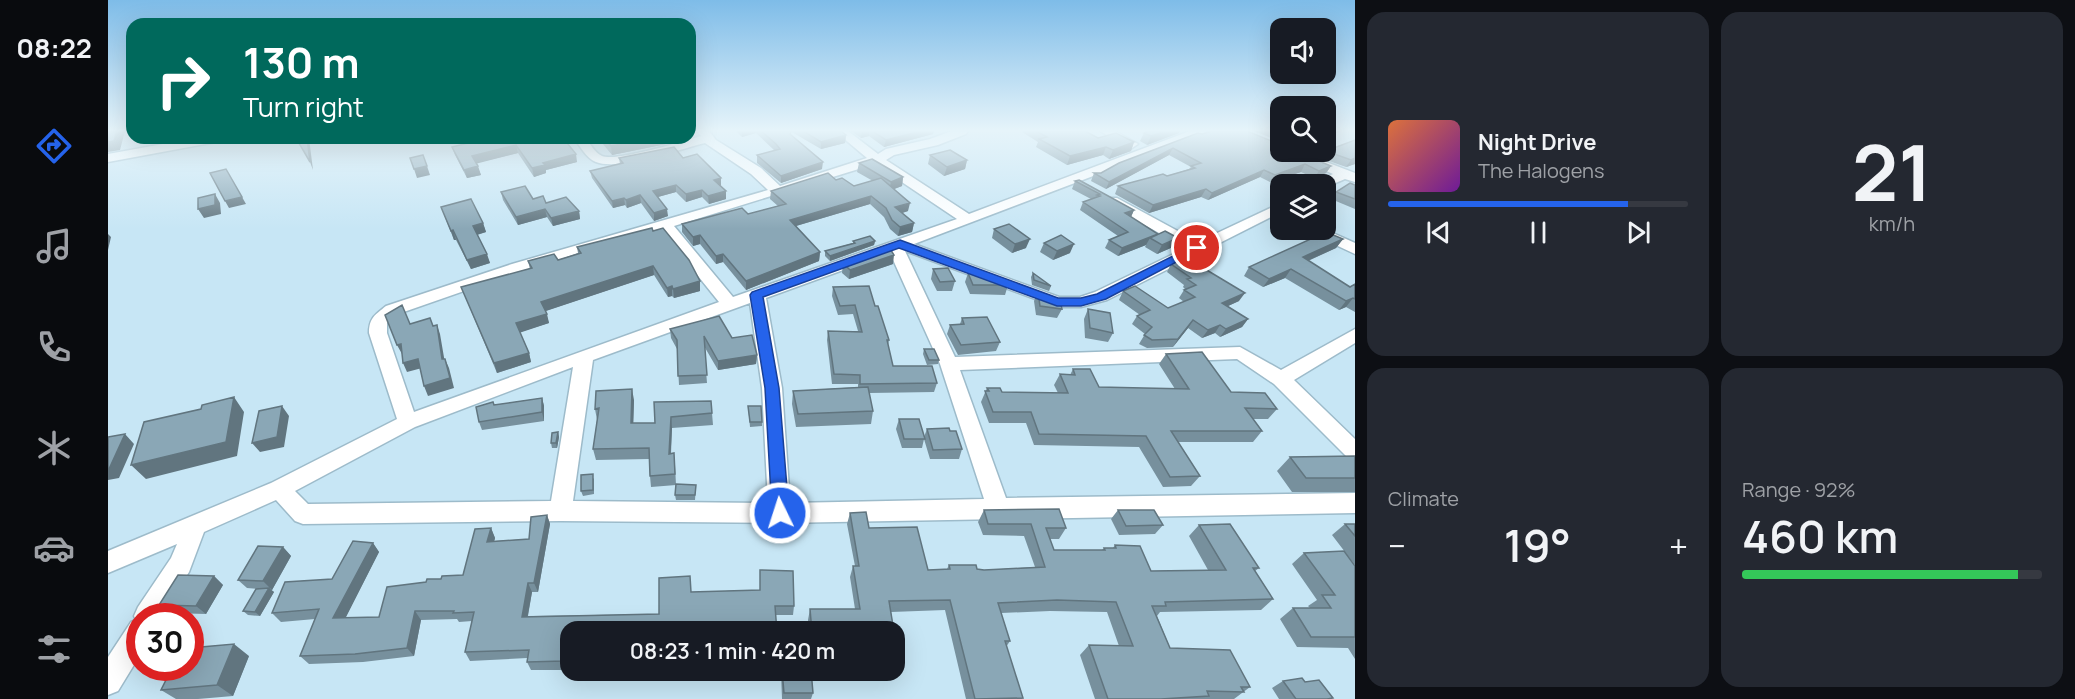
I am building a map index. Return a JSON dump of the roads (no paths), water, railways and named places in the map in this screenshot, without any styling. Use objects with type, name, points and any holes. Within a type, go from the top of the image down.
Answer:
[{"type":"street","points":[[744,164],[756,171],[777,191]]},
{"type":"street","points":[[408,422],[378,333],[378,321],[392,310],[518,267],[864,164]]},
{"type":"street","points":[[881,164],[968,220]]},
{"type":"street","points":[[108,562],[279,489],[408,422],[584,356],[968,220],[1086,186],[1126,164]]},
{"type":"street","points":[[1319,164],[1349,176]]},
{"type":"street","points":[[1086,186],[1197,248]]},
{"type":"street","points":[[897,245],[1057,302],[1081,302],[1101,297],[1270,214]]},
{"type":"street","points":[[664,224],[729,304]]},
{"type":"street","points":[[1336,240],[1355,249]]},
{"type":"street","points":[[897,245],[949,364],[998,508]]},
{"type":"street","points":[[757,295],[772,388],[780,513]]},
{"type":"street","points":[[1281,379],[1355,335]]},
{"type":"street","points":[[949,364],[1240,353],[1281,379],[1355,452]]},
{"type":"street","points":[[561,511],[584,356]]},
{"type":"street","points":[[279,489],[303,514],[561,511],[780,513],[1355,503]]},
{"type":"street","points":[[156,603],[181,564],[194,527]]},
{"type":"street","points":[[108,681],[126,653]]}]
